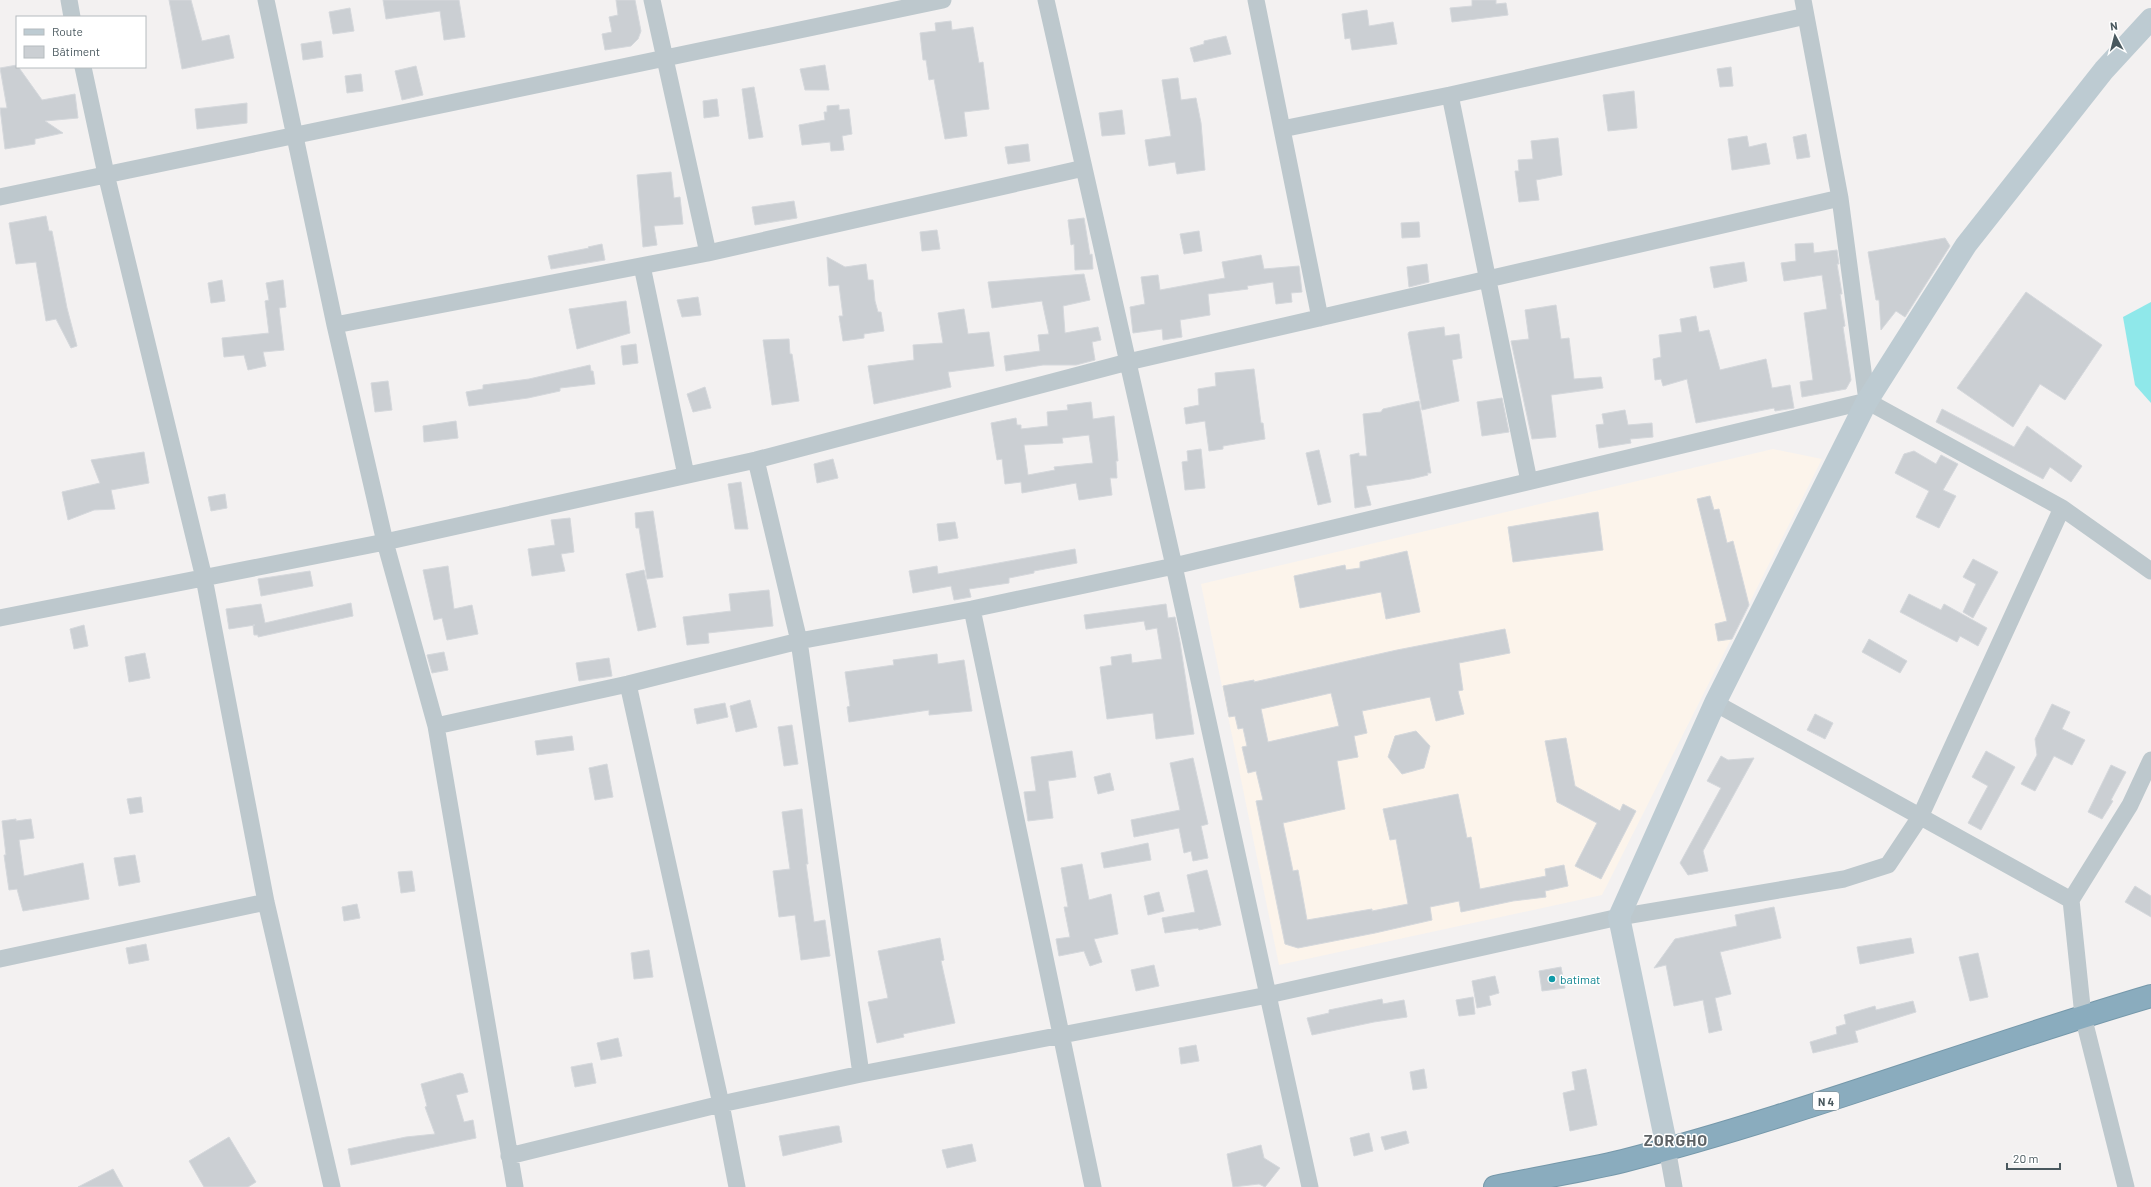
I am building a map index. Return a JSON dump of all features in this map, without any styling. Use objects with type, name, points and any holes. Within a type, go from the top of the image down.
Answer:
[{"type":"highway","name":"N 4","points":[[1495,1187],[1622,1161],[1773,1118],[2083,1016],[2151,996]]},
{"type":"main road","points":[[1667,1148],[1619,917],[1715,703],[1867,401],[1966,245],[2104,70],[2151,19]]},
{"type":"street","points":[[69,0],[72,16]]},
{"type":"street","points":[[266,0],[335,325],[385,542],[436,726],[508,1156],[515,1187]]},
{"type":"street","points":[[652,0],[708,253]]},
{"type":"street","points":[[0,197],[943,0]]},
{"type":"street","points":[[1046,0],[1174,566],[1310,1187]]},
{"type":"street","points":[[1256,0],[1320,318]]},
{"type":"street","points":[[1282,129],[1450,95],[1805,8],[1840,198],[1867,401]]},
{"type":"street","points":[[83,68],[106,174],[204,578],[266,902],[332,1187]]},
{"type":"street","points":[[1450,95],[1529,481]]},
{"type":"street","points":[[335,325],[708,253],[1084,168]]},
{"type":"street","points":[[0,618],[385,542],[756,460],[1128,362],[1840,198]]},
{"type":"street","points":[[642,266],[686,475]]},
{"type":"street","points":[[436,726],[628,684],[799,641],[972,608],[1174,566],[1867,401],[2062,508],[2151,571]]},
{"type":"street","points":[[756,460],[799,641],[861,1074]]},
{"type":"street","points":[[508,1156],[721,1104],[861,1074],[1060,1037],[1268,995],[1619,917],[1844,879],[1888,865],[1920,817],[2062,508]]},
{"type":"street","points":[[972,608],[1060,1037],[1093,1187]]},
{"type":"street","points":[[628,684],[721,1104],[737,1187]]},
{"type":"street","points":[[1715,703],[2071,900]]},
{"type":"street","points":[[2126,1187],[2083,1016],[2071,900],[2130,805],[2151,760]]},
{"type":"street","points":[[0,959],[266,902]]},
{"type":"street","points":[[1667,1148],[1674,1187]]},
{"type":"shaded area","points":[[1773,449],[1822,459],[1602,895],[1279,965],[1201,584]]},
{"type":"water","points":[[2151,302],[2151,403],[2135,385],[2123,317]]},
{"type":"building","points":[[169,0],[191,0],[202,41],[229,35],[234,58],[182,69]]},
{"type":"building","points":[[383,0],[459,0],[465,37],[444,40],[440,11],[386,19]]},
{"type":"building","points":[[616,0],[635,0],[641,31],[638,39],[631,46],[605,50],[602,34],[612,32],[609,17],[618,15]]},
{"type":"building","points":[[1472,0],[1496,0],[1496,4],[1506,3],[1508,15],[1452,22],[1450,8],[1472,6]]},
{"type":"building","points":[[350,8],[354,31],[333,34],[329,12]]},
{"type":"building","points":[[1367,10],[1369,26],[1393,22],[1397,44],[1352,50],[1350,38],[1345,39],[1342,14]]},
{"type":"building","points":[[951,21],[952,30],[973,27],[979,63],[983,62],[989,109],[964,112],[967,136],[945,139],[934,79],[929,80],[926,60],[923,60],[920,33],[936,31],[935,23]]},
{"type":"building","points":[[1226,36],[1231,54],[1194,62],[1190,48],[1204,44],[1204,41]]},
{"type":"building","points":[[321,41],[323,57],[303,60],[301,44]]},
{"type":"building","points":[[16,65],[16,68],[19,68],[42,100],[75,94],[78,118],[45,121],[63,133],[35,139],[35,144],[5,149],[0,108],[7,108],[0,68]]},
{"type":"building","points":[[825,65],[829,90],[805,90],[800,69]]},
{"type":"building","points":[[416,66],[423,95],[402,100],[395,71]]},
{"type":"building","points":[[1731,67],[1733,86],[1720,87],[1717,69]]},
{"type":"building","points":[[361,74],[363,91],[347,93],[345,76]]},
{"type":"building","points":[[1178,78],[1181,100],[1196,98],[1201,123],[1205,170],[1177,174],[1175,162],[1149,166],[1145,140],[1171,136],[1162,80]]},
{"type":"building","points":[[754,87],[763,137],[749,139],[742,89]]},
{"type":"building","points":[[1634,91],[1637,128],[1608,131],[1603,95]]},
{"type":"building","points":[[717,99],[719,116],[704,118],[703,101]]},
{"type":"building","points":[[247,103],[247,123],[197,129],[195,109]]},
{"type":"building","points":[[839,105],[839,110],[849,109],[852,134],[842,136],[844,150],[831,151],[830,142],[802,145],[799,125],[825,120],[824,112],[827,112],[827,106]]},
{"type":"building","points":[[1122,110],[1125,134],[1102,136],[1099,113]]},
{"type":"building","points":[[1806,134],[1810,157],[1797,159],[1793,137]]},
{"type":"building","points":[[1747,136],[1749,147],[1766,143],[1770,164],[1732,170],[1728,139]]},
{"type":"building","points":[[1558,138],[1562,175],[1536,180],[1539,200],[1519,202],[1515,171],[1519,171],[1518,160],[1533,159],[1531,141]]},
{"type":"building","points":[[1028,144],[1030,161],[1008,164],[1005,147]]},
{"type":"building","points":[[671,172],[674,198],[680,197],[683,224],[654,226],[657,245],[643,247],[637,175]]},
{"type":"building","points":[[794,201],[797,218],[755,225],[752,207]]},
{"type":"building","points":[[46,216],[49,231],[52,231],[67,308],[77,346],[71,348],[56,319],[46,321],[36,262],[16,264],[9,223]]},
{"type":"building","points":[[1084,218],[1090,255],[1092,254],[1093,269],[1075,270],[1074,244],[1071,245],[1068,220]]},
{"type":"building","points":[[1419,222],[1420,237],[1402,238],[1401,223]]},
{"type":"building","points":[[937,230],[940,249],[922,251],[920,232]]},
{"type":"building","points":[[1199,231],[1202,251],[1184,254],[1180,234]]},
{"type":"building","points":[[1945,238],[1950,246],[1905,317],[1896,311],[1881,330],[1879,300],[1876,300],[1868,252]]},
{"type":"building","points":[[1813,243],[1814,253],[1837,250],[1839,264],[1837,264],[1842,294],[1840,294],[1845,326],[1843,327],[1851,380],[1846,389],[1802,397],[1800,382],[1813,380],[1804,313],[1827,309],[1822,275],[1784,281],[1781,263],[1796,261],[1795,244]]},
{"type":"building","points":[[602,244],[605,260],[551,269],[548,256]]},
{"type":"building","points":[[1261,255],[1264,269],[1299,266],[1302,292],[1291,293],[1292,302],[1276,304],[1273,282],[1247,286],[1248,289],[1208,294],[1210,315],[1180,320],[1182,337],[1163,340],[1162,329],[1133,333],[1130,307],[1145,304],[1141,277],[1158,275],[1160,290],[1225,278],[1222,262]]},
{"type":"building","points":[[827,257],[845,267],[866,264],[868,280],[873,280],[875,301],[878,312],[881,312],[884,331],[864,334],[864,338],[843,341],[839,316],[843,316],[839,285],[829,286]]},
{"type":"building","points":[[1744,262],[1747,281],[1714,288],[1710,267]]},
{"type":"building","points":[[1427,264],[1429,282],[1409,287],[1407,267]]},
{"type":"building","points":[[1084,274],[1090,300],[1063,306],[1065,333],[1098,327],[1101,340],[1092,342],[1095,360],[1076,365],[1043,365],[1006,371],[1004,356],[1040,351],[1038,335],[1049,334],[1042,301],[992,308],[988,282]]},
{"type":"building","points":[[222,280],[225,301],[211,303],[208,283]]},
{"type":"building","points":[[283,280],[286,307],[279,308],[284,350],[263,352],[266,366],[248,370],[244,355],[224,357],[222,338],[269,333],[265,301],[269,300],[266,283]]},
{"type":"building","points":[[2026,292],[2102,345],[2065,400],[2040,384],[2013,427],[1957,388]]},
{"type":"building","points":[[698,297],[701,315],[682,317],[677,300]]},
{"type":"building","points":[[626,301],[630,333],[577,349],[569,309]]},
{"type":"building","points":[[1556,305],[1561,339],[1569,338],[1574,379],[1601,377],[1603,388],[1551,395],[1556,437],[1532,439],[1511,341],[1529,339],[1525,310]]},
{"type":"building","points":[[964,309],[968,334],[989,332],[994,366],[948,372],[951,387],[874,404],[868,366],[914,360],[913,345],[943,343],[938,313]]},
{"type":"building","points":[[1696,316],[1699,332],[1709,330],[1720,370],[1766,359],[1772,388],[1790,385],[1794,408],[1775,411],[1774,408],[1696,423],[1687,379],[1663,386],[1661,379],[1655,380],[1653,359],[1661,357],[1659,335],[1682,332],[1680,319]]},
{"type":"building","points":[[1444,327],[1445,336],[1459,334],[1462,358],[1452,360],[1459,401],[1422,410],[1408,334],[1409,332]]},
{"type":"building","points":[[789,339],[790,354],[792,354],[799,401],[772,405],[763,340]]},
{"type":"building","points":[[636,344],[638,363],[623,365],[621,346]]},
{"type":"building","points":[[590,365],[591,371],[593,371],[595,384],[560,388],[560,391],[528,398],[469,406],[466,392],[483,389],[483,385],[529,379]]},
{"type":"building","points":[[1254,369],[1261,423],[1263,423],[1265,439],[1223,446],[1223,449],[1209,451],[1205,421],[1186,424],[1184,408],[1199,405],[1198,389],[1216,386],[1215,373]]},
{"type":"building","points":[[388,381],[392,410],[375,412],[371,383]]},
{"type":"building","points":[[705,387],[711,408],[693,412],[687,394]]},
{"type":"building","points":[[1502,398],[1509,432],[1482,436],[1477,402]]},
{"type":"building","points":[[1419,401],[1431,473],[1411,479],[1366,486],[1371,505],[1355,508],[1350,455],[1359,453],[1359,456],[1367,456],[1363,414],[1381,412],[1383,409]]},
{"type":"building","points":[[1091,402],[1093,419],[1114,416],[1118,461],[1116,461],[1117,478],[1110,478],[1112,495],[1079,500],[1076,483],[1022,493],[1021,482],[1005,484],[1002,459],[997,460],[991,423],[1016,418],[1017,425],[1021,425],[1021,429],[1048,426],[1047,412],[1068,410],[1067,405]],"holes":[[[1089,435],[1093,463],[1054,467],[1055,470],[1028,475],[1024,445],[1063,443],[1062,438]]]},
{"type":"building","points":[[1942,409],[2014,447],[2027,426],[2082,466],[2071,482],[2050,467],[2043,479],[1936,422]]},
{"type":"building","points":[[1625,410],[1628,425],[1652,423],[1653,437],[1630,439],[1631,443],[1599,448],[1596,425],[1604,424],[1602,414]]},
{"type":"building","points":[[456,421],[458,438],[424,442],[423,426]]},
{"type":"building","points":[[1201,449],[1205,488],[1185,490],[1182,462],[1188,461],[1187,451]]},
{"type":"building","points":[[1319,450],[1331,502],[1318,505],[1306,453]]},
{"type":"building","points":[[1914,451],[1936,464],[1941,455],[1958,464],[1943,490],[1956,496],[1939,528],[1916,517],[1929,491],[1895,473],[1904,454]]},
{"type":"building","points":[[144,452],[149,483],[111,490],[115,509],[94,510],[68,520],[62,492],[100,483],[91,460]]},
{"type":"building","points":[[833,459],[838,478],[817,483],[814,464]]},
{"type":"building","points":[[741,482],[748,529],[735,529],[728,484]]},
{"type":"building","points":[[225,494],[227,508],[211,511],[208,497]]},
{"type":"building","points":[[1710,496],[1714,510],[1719,509],[1727,543],[1733,541],[1749,605],[1732,639],[1718,641],[1715,624],[1727,621],[1697,499]]},
{"type":"building","points":[[653,511],[663,577],[647,579],[639,528],[636,528],[635,513]]},
{"type":"building","points":[[1598,512],[1603,550],[1513,562],[1508,527]]},
{"type":"building","points":[[570,518],[574,552],[561,554],[565,571],[532,576],[528,549],[555,545],[551,520]]},
{"type":"building","points":[[955,522],[958,538],[939,541],[937,524]]},
{"type":"building","points":[[1075,549],[1077,563],[1034,571],[1034,573],[1009,578],[1009,583],[969,589],[971,597],[954,600],[951,586],[913,593],[909,571],[937,566],[938,574]]},
{"type":"building","points":[[1407,551],[1420,612],[1386,619],[1381,592],[1300,608],[1294,576],[1345,565],[1346,570],[1360,568],[1360,562]]},
{"type":"building","points":[[1973,559],[1998,572],[1973,618],[1963,612],[1976,584],[1963,577]]},
{"type":"building","points":[[448,566],[454,609],[472,605],[478,634],[447,640],[442,618],[434,620],[423,570]]},
{"type":"building","points":[[644,570],[656,627],[638,631],[626,574]]},
{"type":"building","points":[[310,571],[313,586],[261,596],[258,579]]},
{"type":"building","points":[[769,590],[773,626],[708,633],[709,643],[687,645],[683,617],[731,611],[729,594]]},
{"type":"building","points":[[1909,594],[1941,610],[1944,604],[1987,628],[1978,646],[1960,636],[1957,642],[1900,612]]},
{"type":"building","points":[[351,603],[353,616],[258,637],[258,635],[254,635],[253,625],[229,629],[226,609],[261,604],[265,623]]},
{"type":"building","points":[[1166,604],[1168,618],[1175,617],[1194,734],[1156,739],[1153,713],[1107,719],[1100,667],[1112,665],[1111,657],[1131,654],[1132,663],[1162,659],[1157,628],[1146,630],[1144,621],[1086,629],[1084,615]]},
{"type":"building","points":[[84,625],[88,646],[74,649],[70,629]]},
{"type":"building","points":[[1505,629],[1510,653],[1459,663],[1463,690],[1458,691],[1464,714],[1436,721],[1430,697],[1362,711],[1367,733],[1354,736],[1358,757],[1337,761],[1345,809],[1283,823],[1293,871],[1298,870],[1307,920],[1372,909],[1372,911],[1408,904],[1396,839],[1390,840],[1383,809],[1458,794],[1467,838],[1471,837],[1480,889],[1546,876],[1545,869],[1564,865],[1568,886],[1545,891],[1546,897],[1513,901],[1461,912],[1459,901],[1430,907],[1432,920],[1375,933],[1298,948],[1285,944],[1256,801],[1263,800],[1256,771],[1248,773],[1242,747],[1247,746],[1243,728],[1238,729],[1235,716],[1229,717],[1223,686],[1254,680],[1254,682],[1397,650]],"holes":[[[1331,693],[1339,726],[1268,742],[1261,709]]]},
{"type":"building","points":[[1869,639],[1907,661],[1900,673],[1862,652]]},
{"type":"building","points":[[444,652],[448,670],[432,673],[427,655]]},
{"type":"building","points":[[145,653],[150,678],[129,682],[125,657]]},
{"type":"building","points":[[937,654],[938,664],[964,660],[972,711],[929,715],[929,710],[849,722],[847,707],[850,706],[845,672],[894,665],[893,660]]},
{"type":"building","points":[[609,658],[612,676],[579,681],[576,663]]},
{"type":"building","points":[[750,700],[757,727],[736,732],[730,706]]},
{"type":"building","points":[[725,703],[728,717],[697,724],[694,709]]},
{"type":"building","points":[[2052,704],[2070,712],[2062,729],[2085,740],[2072,765],[2054,756],[2035,791],[2021,784],[2037,755],[2035,739]]},
{"type":"building","points":[[1815,714],[1833,723],[1825,739],[1807,730]]},
{"type":"building","points":[[792,725],[798,764],[784,766],[778,727]]},
{"type":"building","points":[[1416,731],[1430,746],[1424,768],[1402,774],[1388,757],[1395,736]]},
{"type":"building","points":[[572,736],[574,750],[537,755],[535,741]]},
{"type":"building","points":[[1566,738],[1575,786],[1620,811],[1623,804],[1636,811],[1601,879],[1575,866],[1597,823],[1557,802],[1545,741]]},
{"type":"building","points":[[1072,751],[1076,777],[1048,781],[1053,818],[1028,821],[1024,792],[1036,791],[1031,757]]},
{"type":"building","points":[[1986,751],[2015,767],[1981,830],[1968,823],[1988,786],[1972,777]]},
{"type":"building","points":[[1721,756],[1728,760],[1754,758],[1703,851],[1708,871],[1688,875],[1680,863],[1721,788],[1707,781]]},
{"type":"building","points":[[1193,758],[1208,824],[1201,826],[1208,858],[1193,861],[1191,851],[1184,853],[1179,828],[1134,837],[1131,820],[1180,810],[1170,763]]},
{"type":"building","points":[[607,764],[613,797],[595,800],[589,768]]},
{"type":"building","points":[[2111,765],[2126,772],[2111,800],[2113,801],[2102,819],[2088,812]]},
{"type":"building","points":[[1110,773],[1114,790],[1098,794],[1094,777]]},
{"type":"building","points":[[141,797],[143,812],[130,814],[127,799]]},
{"type":"building","points":[[802,809],[808,864],[806,864],[814,922],[825,920],[830,956],[801,960],[795,915],[779,917],[773,871],[790,869],[782,812]]},
{"type":"building","points":[[16,819],[16,821],[31,819],[34,838],[19,840],[24,876],[83,863],[89,899],[23,911],[17,889],[9,890],[4,855],[6,855],[2,821]]},
{"type":"building","points":[[1148,843],[1151,860],[1104,868],[1101,853]]},
{"type":"building","points":[[135,855],[140,882],[119,886],[114,858]]},
{"type":"building","points":[[1082,864],[1089,900],[1111,894],[1118,934],[1094,939],[1102,962],[1090,966],[1084,951],[1059,956],[1056,939],[1070,937],[1064,907],[1068,907],[1061,868]]},
{"type":"building","points":[[1207,870],[1221,925],[1199,930],[1198,928],[1165,933],[1162,918],[1195,912],[1187,875]]},
{"type":"building","points":[[412,871],[415,891],[401,893],[398,872]]},
{"type":"building","points":[[2135,886],[2151,896],[2151,917],[2125,902]]},
{"type":"building","points":[[1159,892],[1164,911],[1148,915],[1144,896]]},
{"type":"building","points":[[357,904],[360,918],[344,921],[342,907]]},
{"type":"building","points":[[1774,907],[1781,938],[1720,952],[1731,994],[1715,998],[1722,1030],[1709,1033],[1703,1000],[1674,1006],[1666,965],[1654,968],[1675,939],[1737,926],[1735,915]]},
{"type":"building","points":[[940,938],[944,960],[941,961],[955,1023],[903,1034],[904,1037],[877,1043],[868,1002],[888,998],[878,951]]},
{"type":"building","points":[[1911,938],[1914,953],[1860,964],[1857,947]]},
{"type":"building","points":[[146,944],[149,960],[129,964],[126,948]]},
{"type":"building","points":[[649,950],[653,977],[634,979],[631,953]]},
{"type":"building","points":[[1978,953],[1988,997],[1970,1001],[1959,957]]},
{"type":"building","points":[[1154,965],[1159,986],[1136,991],[1131,970]]},
{"type":"building","name":"batimat","points":[[1561,967],[1565,988],[1542,991],[1539,971]]},
{"type":"building","points":[[1495,976],[1499,993],[1489,996],[1491,1005],[1477,1008],[1472,981]]},
{"type":"building","points":[[1473,997],[1475,1014],[1459,1016],[1456,1000]]},
{"type":"building","points":[[1382,999],[1383,1004],[1404,1000],[1407,1017],[1374,1022],[1312,1035],[1307,1018],[1329,1013],[1329,1010]]},
{"type":"building","points":[[1913,1001],[1916,1012],[1855,1031],[1858,1042],[1813,1053],[1810,1042],[1837,1034],[1836,1027],[1846,1024],[1844,1015],[1875,1006],[1876,1010]]},
{"type":"building","points":[[618,1038],[622,1056],[601,1060],[597,1043]]},
{"type":"building","points":[[1196,1045],[1199,1061],[1181,1064],[1179,1048]]},
{"type":"building","points":[[592,1063],[596,1083],[575,1087],[571,1067]]},
{"type":"building","points":[[1424,1069],[1427,1088],[1413,1090],[1410,1072]]},
{"type":"building","points":[[1586,1069],[1597,1125],[1570,1131],[1563,1093],[1575,1090],[1572,1072]]},
{"type":"building","points":[[460,1073],[463,1074],[468,1092],[456,1095],[464,1122],[473,1120],[476,1138],[351,1165],[348,1149],[406,1137],[435,1134],[425,1107],[427,1106],[421,1084]]},
{"type":"building","points":[[839,1126],[842,1142],[783,1156],[779,1136]]},
{"type":"building","points":[[1406,1131],[1409,1143],[1385,1150],[1381,1137]]},
{"type":"building","points":[[1369,1133],[1373,1151],[1354,1156],[1350,1138]]},
{"type":"building","points":[[229,1137],[256,1182],[248,1187],[204,1187],[189,1161]]},
{"type":"building","points":[[972,1144],[976,1161],[947,1168],[942,1150]]},
{"type":"building","points":[[1261,1145],[1264,1158],[1280,1168],[1265,1187],[1259,1184],[1233,1187],[1227,1154]]},
{"type":"building","points":[[113,1169],[123,1187],[78,1187]]},
{"type":"place","name":"batimat","points":[[1552,979]]},
{"type":"district","name":"ZORGHO","points":[[1676,1139]]}]
